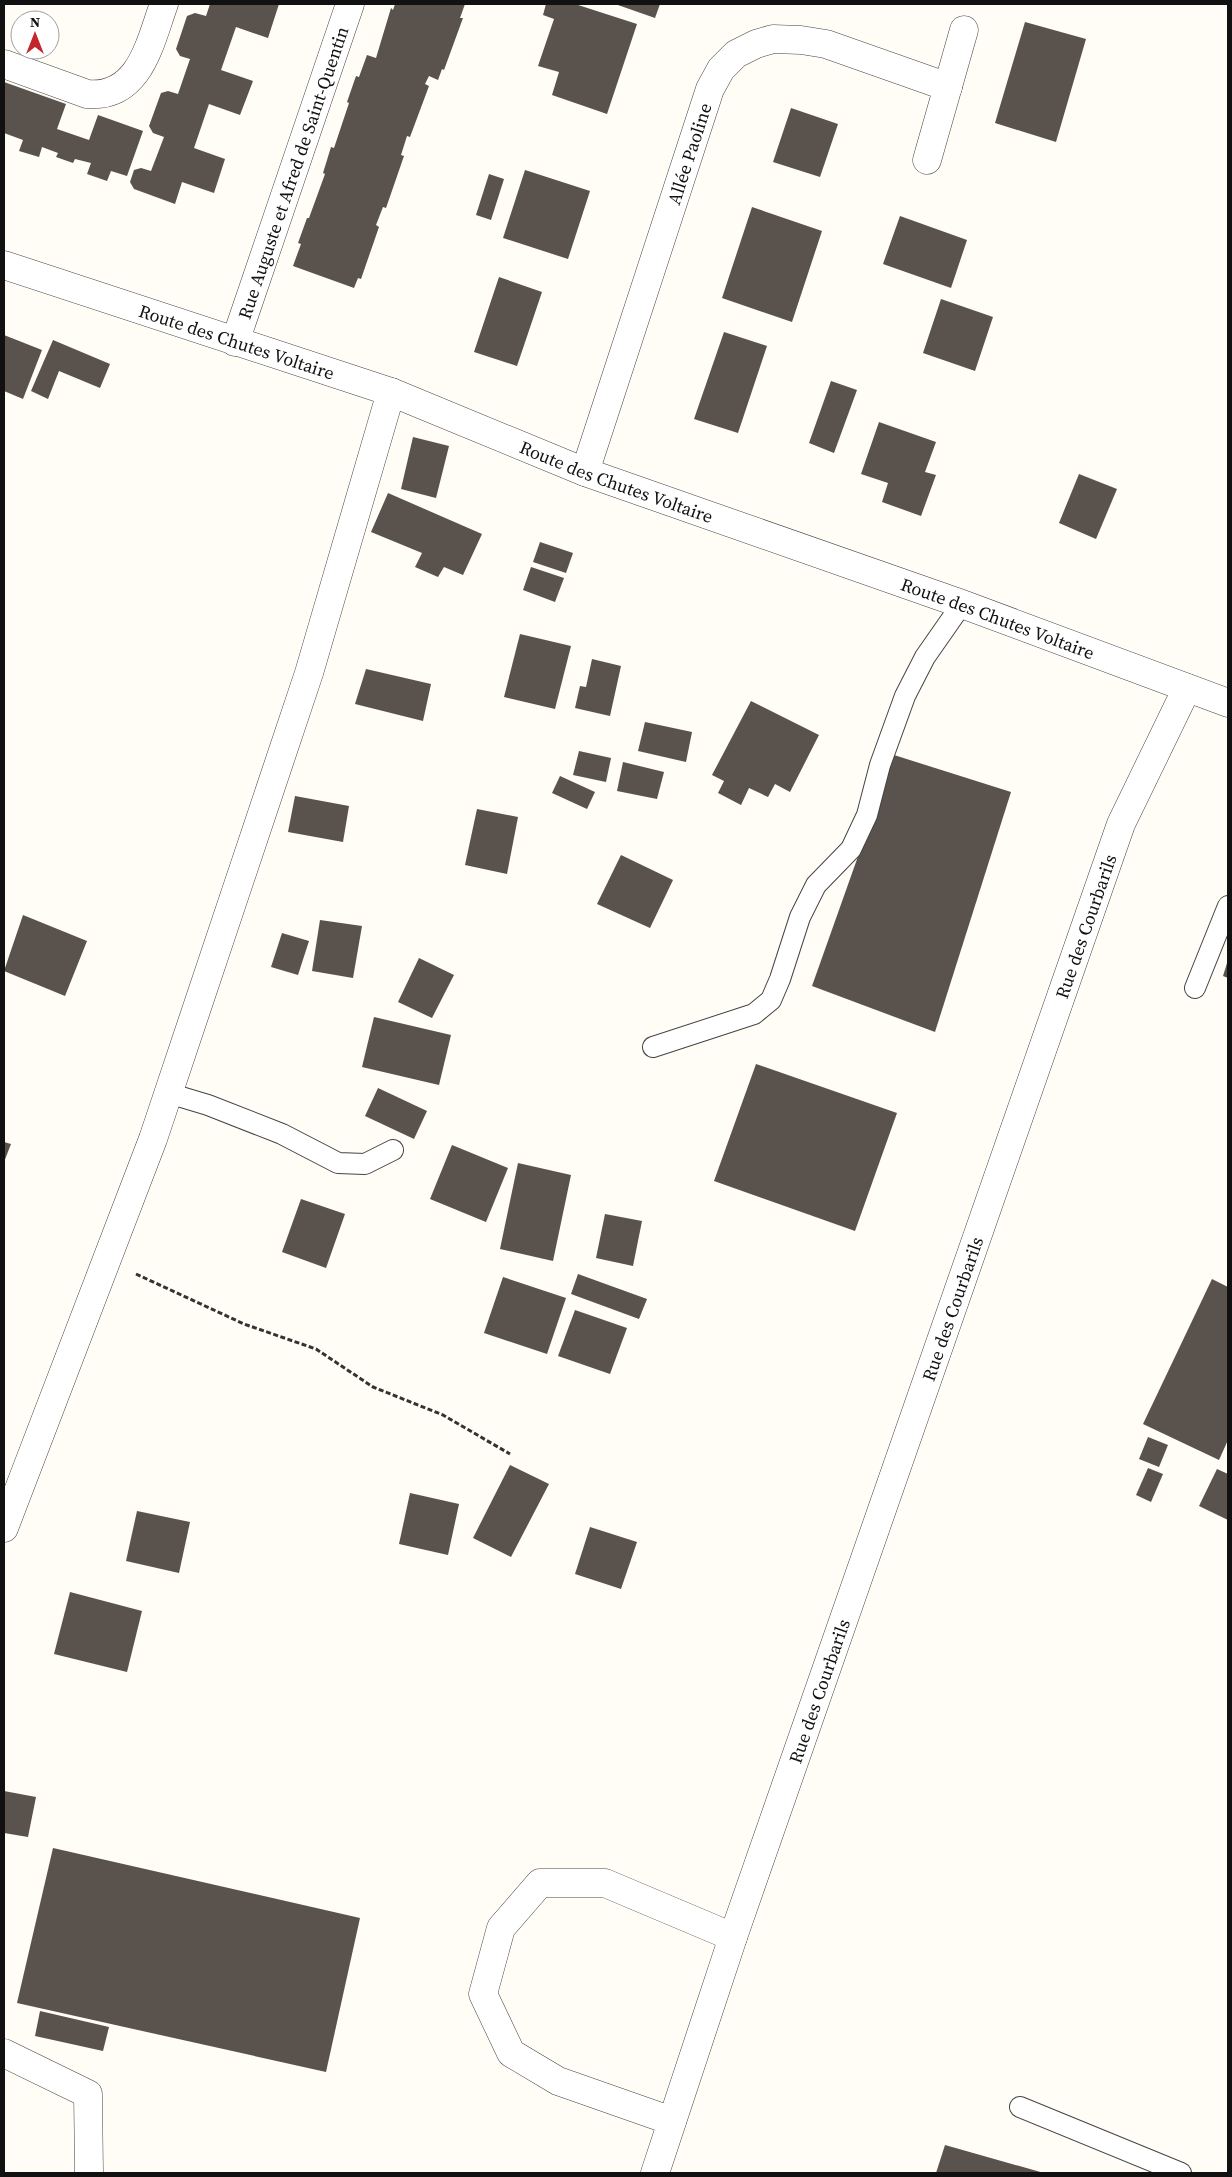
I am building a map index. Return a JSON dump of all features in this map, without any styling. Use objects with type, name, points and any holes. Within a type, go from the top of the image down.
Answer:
[{"type":"street","points":[[4,64],[87,94],[100,95],[110,93],[130,79],[144,61],[164,4]]},
{"type":"street","name":"Rue Auguste et Afred de Saint-Quentin","points":[[235,342],[350,4]]},
{"type":"street","points":[[927,160],[964,30]]},
{"type":"street","name":"Allée Paoline","points":[[585,472],[710,89],[721,69],[736,54],[756,44],[773,39],[801,40],[826,44],[948,87]]},
{"type":"street","name":"Route des Chutes Voltaire","points":[[4,265],[391,392],[585,472],[962,604],[1228,703]]},
{"type":"street","points":[[4,1528],[107,1260],[168,1093],[309,673],[391,392]]},
{"type":"street","name":"Rue des Courbarils","points":[[655,2173],[733,1937],[1121,824],[1187,688]]},
{"type":"street","points":[[672,2121],[558,2081],[512,2053],[484,1994],[500,1928],[540,1883],[605,1883],[733,1937]]},
{"type":"street","points":[[4,2053],[88,2094],[89,2173]]},
{"type":"lane","points":[[653,1047],[754,1014],[771,1000],[780,980],[800,918],[816,885],[851,849],[867,815],[880,766],[905,696],[925,657],[962,604]]},
{"type":"lane","points":[[1195,988],[1228,906]]},
{"type":"lane","points":[[168,1093],[208,1105],[282,1134],[338,1163],[365,1164],[393,1150]]},
{"type":"lane","points":[[1020,2107],[1181,2173]]},
{"type":"path","points":[[107,1260],[167,1290],[244,1324],[316,1348],[373,1388],[443,1415],[510,1454]]},
{"type":"building","points":[[210,4],[279,4],[268,38],[236,27],[221,70],[253,81],[240,115],[209,104],[194,148],[225,159],[214,193],[182,182],[175,204],[134,189],[130,182],[134,170],[141,168],[151,171],[164,137],[153,133],[149,126],[161,93],[168,91],[178,94],[190,59],[180,56],[176,49],[187,16],[195,13],[206,16]]},
{"type":"building","points":[[395,4],[465,4],[460,18],[463,18],[444,70],[442,69],[438,80],[429,76],[425,84],[429,86],[410,137],[407,136],[401,155],[404,156],[386,208],[383,207],[376,225],[379,227],[361,279],[358,278],[354,288],[293,266],[301,244],[298,243],[325,174],[323,173],[331,147],[334,148],[356,76],[359,77],[367,55],[376,58],[391,8],[393,10]]},
{"type":"building","points":[[546,4],[575,4],[637,24],[607,114],[552,95],[559,72],[538,66],[554,19],[543,15]]},
{"type":"building","points":[[615,4],[660,4],[655,18]]},
{"type":"building","points":[[1025,22],[1086,39],[1056,142],[995,123]]},
{"type":"building","points":[[4,82],[66,104],[57,129],[89,140],[98,115],[143,131],[127,176],[111,171],[107,181],[87,174],[91,163],[75,159],[73,163],[56,157],[58,153],[42,147],[39,157],[19,151],[23,140],[4,133]]},
{"type":"building","points":[[791,108],[838,124],[820,177],[773,162]]},
{"type":"building","points":[[525,170],[590,191],[568,259],[503,238]]},
{"type":"building","points":[[489,174],[504,179],[491,220],[476,215]]},
{"type":"building","points":[[752,207],[822,231],[792,322],[722,298]]},
{"type":"building","points":[[900,216],[967,240],[951,288],[883,264]]},
{"type":"building","points":[[499,277],[542,292],[517,366],[474,352]]},
{"type":"building","points":[[941,299],[993,317],[975,371],[923,353]]},
{"type":"building","points":[[724,332],[767,346],[738,433],[694,419]]},
{"type":"building","points":[[4,335],[42,350],[23,399],[4,391]]},
{"type":"building","points":[[53,340],[110,364],[100,388],[59,371],[48,399],[31,391]]},
{"type":"building","points":[[831,381],[857,390],[834,453],[809,443]]},
{"type":"building","points":[[879,422],[936,442],[925,472],[936,475],[921,516],[882,502],[888,483],[861,474]]},
{"type":"building","points":[[413,437],[449,446],[436,498],[401,489]]},
{"type":"building","points":[[1079,474],[1117,489],[1096,539],[1059,523]]},
{"type":"building","points":[[388,493],[482,534],[463,575],[444,567],[438,577],[415,567],[422,553],[371,532]]},
{"type":"building","points":[[540,542],[573,553],[566,573],[533,562]]},
{"type":"building","points":[[531,567],[564,578],[555,602],[523,590]]},
{"type":"building","points":[[520,634],[571,646],[555,709],[504,697]]},
{"type":"building","points":[[592,659],[621,666],[610,716],[575,708],[580,686],[586,687]]},
{"type":"building","points":[[366,669],[431,684],[423,721],[355,704]]},
{"type":"building","points":[[751,701],[819,735],[790,792],[775,784],[768,797],[749,788],[741,805],[718,793],[724,781],[712,775]]},
{"type":"building","points":[[645,722],[692,732],[686,762],[638,751]]},
{"type":"building","points":[[579,751],[611,758],[606,782],[573,775]]},
{"type":"building","points":[[894,755],[1011,792],[935,1032],[812,986]]},
{"type":"building","points":[[623,762],[664,772],[657,799],[617,791]]},
{"type":"building","points":[[560,776],[595,792],[587,809],[552,793]]},
{"type":"building","points":[[295,796],[349,806],[343,842],[288,832]]},
{"type":"building","points":[[477,809],[518,817],[507,874],[465,865]]},
{"type":"building","points":[[621,855],[673,880],[650,928],[597,904]]},
{"type":"building","points":[[23,915],[87,941],[65,996],[4,971]]},
{"type":"building","points":[[320,920],[362,926],[353,978],[312,971]]},
{"type":"building","points":[[282,933],[309,941],[298,975],[271,967]]},
{"type":"building","points":[[419,958],[454,975],[432,1018],[398,1002]]},
{"type":"building","points":[[1228,960],[1228,978],[1223,976]]},
{"type":"building","points":[[374,1017],[451,1035],[439,1085],[362,1067]]},
{"type":"building","points":[[756,1064],[897,1113],[855,1231],[714,1181]]},
{"type":"building","points":[[378,1088],[427,1111],[414,1139],[365,1116]]},
{"type":"building","points":[[4,1142],[11,1144],[4,1162]]},
{"type":"building","points":[[452,1145],[508,1168],[486,1222],[430,1199]]},
{"type":"building","points":[[518,1163],[571,1175],[553,1261],[500,1249]]},
{"type":"building","points":[[301,1199],[345,1214],[326,1268],[282,1252]]},
{"type":"building","points":[[605,1214],[642,1221],[633,1266],[596,1258]]},
{"type":"building","points":[[578,1274],[647,1299],[639,1319],[571,1294]]},
{"type":"building","points":[[503,1277],[566,1298],[547,1354],[484,1333]]},
{"type":"building","points":[[1212,1279],[1228,1287],[1228,1440],[1219,1460],[1143,1424]]},
{"type":"building","points":[[575,1310],[627,1328],[610,1374],[558,1356]]},
{"type":"building","points":[[1148,1437],[1168,1445],[1159,1467],[1139,1459]]},
{"type":"building","points":[[510,1465],[549,1484],[511,1557],[473,1538]]},
{"type":"building","points":[[1148,1468],[1163,1474],[1151,1502],[1136,1495]]},
{"type":"building","points":[[1217,1469],[1228,1474],[1228,1520],[1199,1506]]},
{"type":"building","points":[[410,1493],[459,1504],[448,1555],[399,1544]]},
{"type":"building","points":[[137,1511],[190,1522],[179,1573],[126,1561]]},
{"type":"building","points":[[590,1527],[637,1542],[621,1589],[575,1574]]},
{"type":"building","points":[[70,1592],[142,1611],[127,1672],[54,1654]]},
{"type":"building","points":[[4,1791],[36,1797],[28,1837],[4,1833]]},
{"type":"building","points":[[53,1848],[360,1918],[326,2072],[17,2003]]},
{"type":"building","points":[[40,2011],[109,2027],[103,2051],[35,2036]]},
{"type":"building","points":[[945,2145],[1044,2173],[936,2173]]}]
